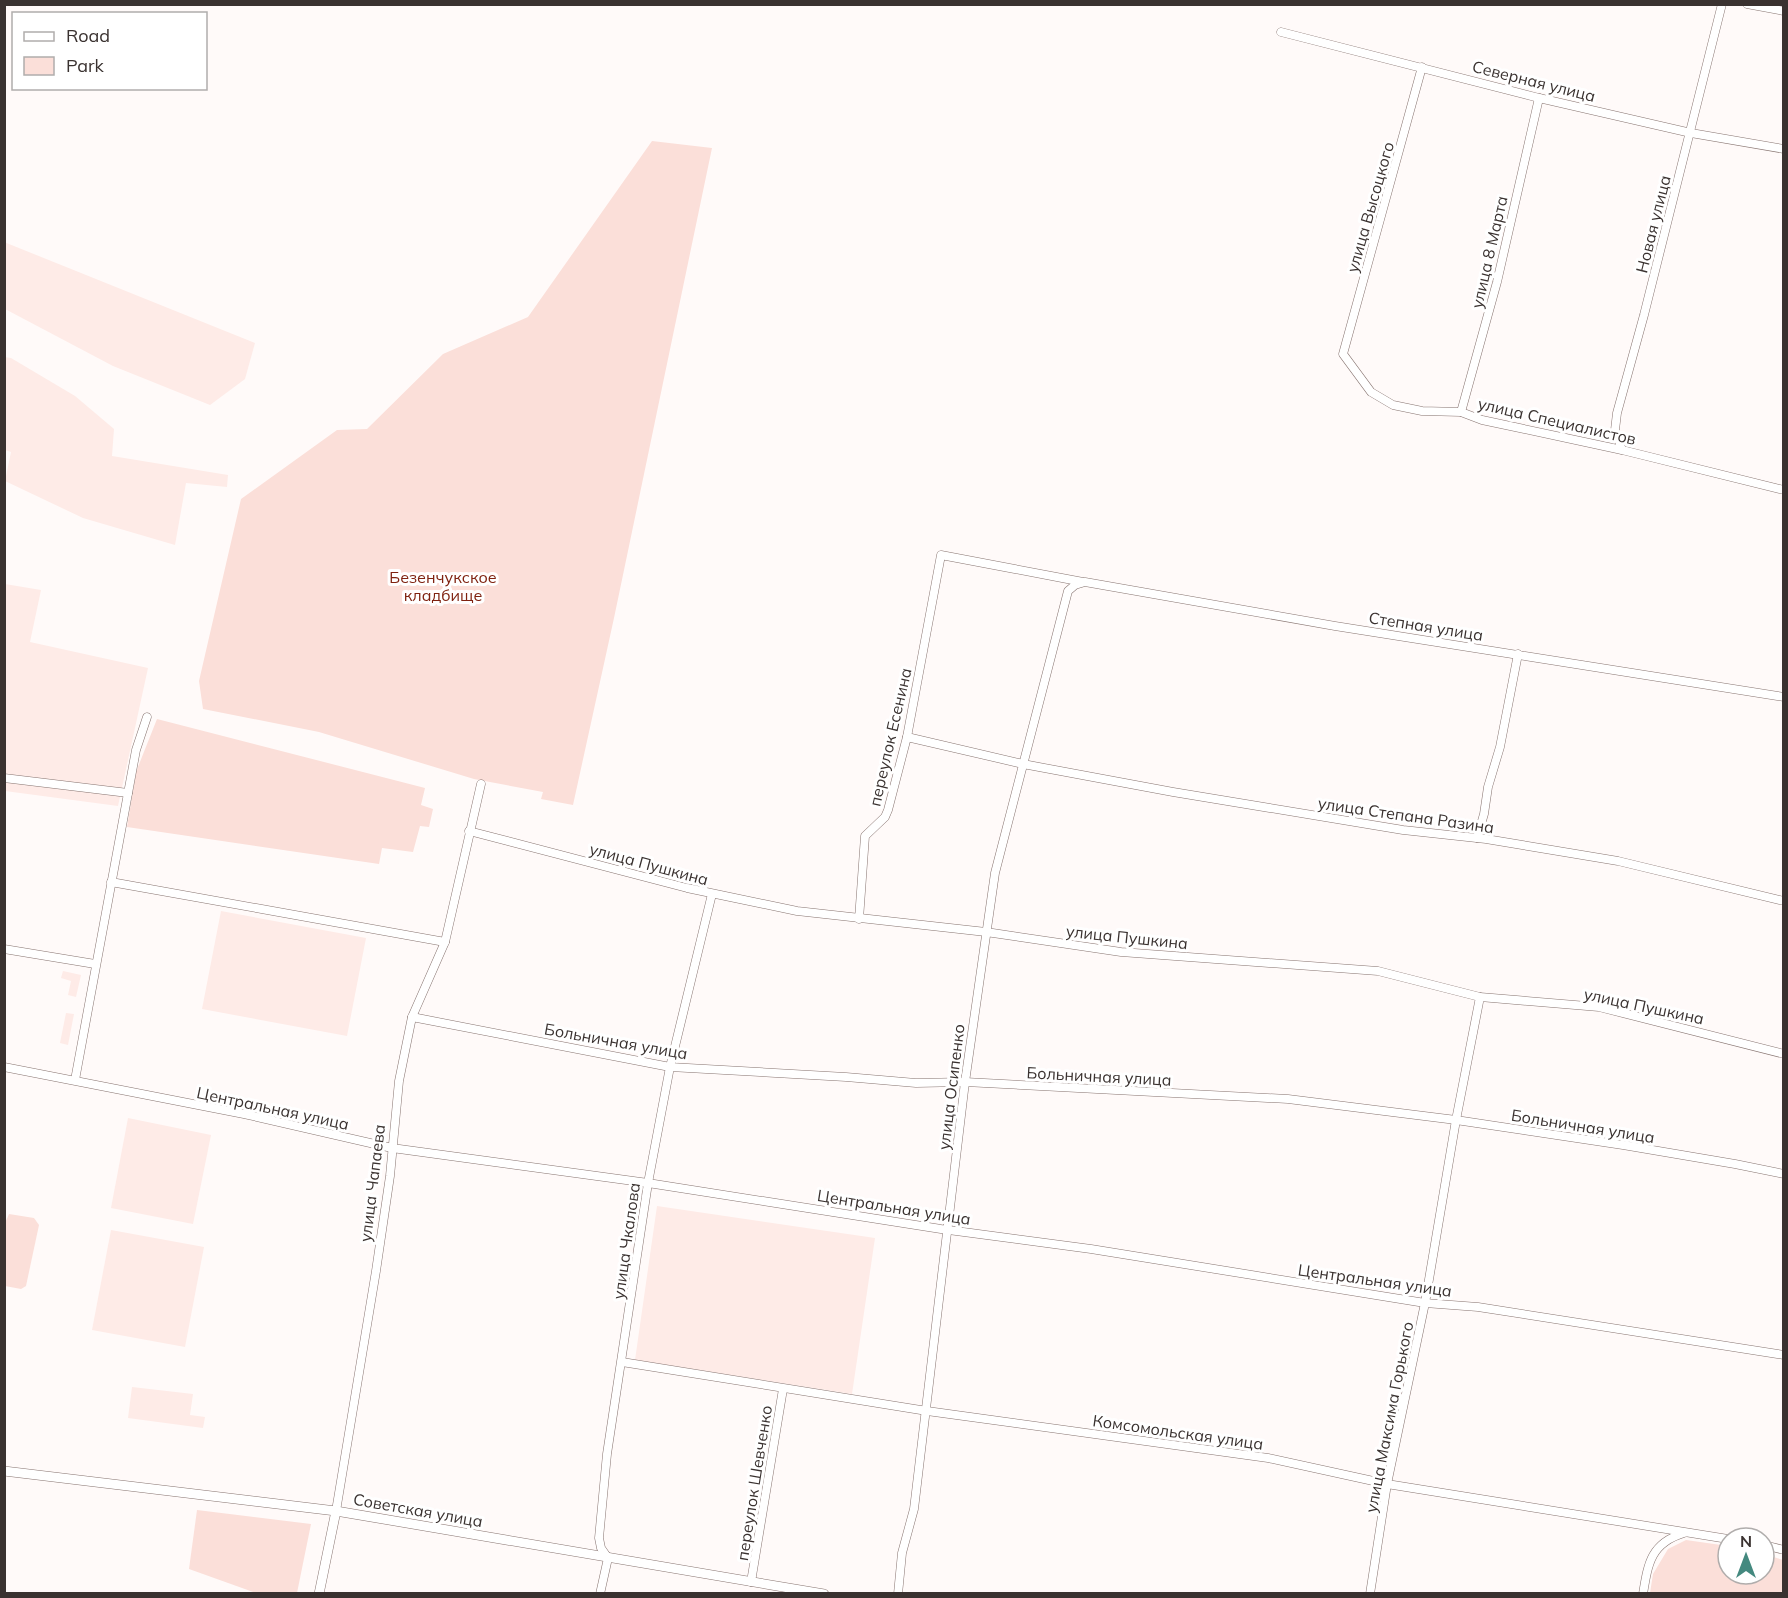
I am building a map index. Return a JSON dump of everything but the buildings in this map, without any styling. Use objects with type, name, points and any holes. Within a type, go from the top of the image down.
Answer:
[{"type":"street","name":"Новая улица","points":[[1622,450],[1615,430],[1617,413],[1691,133],[1722,4]]},
{"type":"street","points":[[1747,4],[1784,11]]},
{"type":"street","name":"Северная улица","points":[[1281,32],[1539,98],[1691,133],[1784,148]]},
{"type":"street","name":"улица Высоцкого","points":[[1343,354],[1422,67]]},
{"type":"street","name":"улица 8 Марта","points":[[1461,412],[1497,282],[1539,98]]},
{"type":"street","name":"улица Специалистов","points":[[1343,354],[1371,392],[1393,405],[1422,411],[1461,412],[1482,420],[1622,450],[1784,490]]},
{"type":"street","name":"Степная улица","points":[[941,555],[1335,626],[1784,697]]},
{"type":"street","name":"переулок Есенина","points":[[860,919],[865,836],[885,817],[907,737],[941,555]]},
{"type":"street","name":"улица Осипенко","points":[[898,1593],[902,1553],[914,1509],[965,1082],[995,873],[1068,591],[1075,585],[1085,582]]},
{"type":"street","points":[[1477,838],[1488,787],[1500,747],[1518,654]]},
{"type":"street","points":[[75,1080],[136,750],[147,717]]},
{"type":"street","name":"улица Степана Разина","points":[[907,737],[1023,764],[1335,819],[1403,830],[1477,838],[1618,861],[1784,901]]},
{"type":"street","points":[[4,777],[128,793]]},
{"type":"street","name":"улица Чапаева","points":[[319,1593],[336,1511],[376,1271],[390,1176],[399,1081],[412,1017],[445,942],[481,783]]},
{"type":"street","name":"улица Пушкина","points":[[469,831],[712,894],[797,911],[986,932],[1121,952],[1378,971],[1480,997],[1599,1007],[1784,1054]]},
{"type":"street","points":[[111,882],[445,942]]},
{"type":"street","name":"улица Чкалова","points":[[600,1593],[608,1558],[601,1548],[599,1538],[607,1454],[648,1183],[670,1067],[712,894]]},
{"type":"street","points":[[4,949],[95,964]]},
{"type":"street","name":"улица Максима Горького","points":[[1370,1593],[1387,1484],[1425,1303],[1456,1120],[1480,997]]},
{"type":"street","name":"Больничная улица","points":[[412,1017],[670,1067],[916,1083],[965,1082],[1288,1099],[1456,1120],[1623,1145],[1784,1174]]},
{"type":"street","name":"Центральная улица","points":[[4,1067],[244,1114],[392,1148],[648,1183],[947,1230],[1091,1249],[1425,1303],[1478,1307],[1784,1354]]},
{"type":"street","name":"Комсомольская улица","points":[[622,1362],[927,1412],[1268,1458],[1387,1484],[1716,1537]]},
{"type":"street","name":"переулок Шевченко","points":[[751,1581],[783,1389]]},
{"type":"street","name":"Советская улица","points":[[4,1471],[336,1511],[824,1593]]},
{"type":"street","points":[[1643,1593],[1649,1562],[1653,1555],[1667,1539],[1685,1533]]},
{"type":"shaded area","points":[[4,242],[255,343],[245,379],[210,405],[113,366],[5,309]]},
{"type":"shaded area","points":[[4,357],[11,358],[75,396],[114,429],[112,456],[228,475],[227,487],[186,483],[175,545],[83,518],[5,481],[11,452],[5,450]]},
{"type":"shaded area","points":[[5,584],[41,590],[30,642],[148,668],[118,806],[5,791]]},
{"type":"shaded area","points":[[221,911],[366,938],[347,1036],[202,1009]]},
{"type":"shaded area","points":[[63,971],[81,975],[76,997],[68,995],[71,981],[61,978]]},
{"type":"shaded area","points":[[66,1013],[74,1014],[68,1045],[60,1043]]},
{"type":"shaded area","points":[[128,1118],[211,1135],[193,1224],[111,1208]]},
{"type":"shaded area","points":[[657,1206],[875,1238],[852,1394],[635,1360]]},
{"type":"shaded area","points":[[111,1230],[204,1247],[185,1347],[92,1330]]},
{"type":"shaded area","points":[[132,1387],[193,1394],[190,1415],[205,1417],[203,1428],[128,1418]]},
{"type":"green space","name":"Безенчукское кладбище","points":[[652,141],[712,148],[573,805],[541,799],[543,792],[474,779],[319,732],[203,709],[199,681],[241,499],[337,430],[367,429],[443,354],[528,317]]},
{"type":"green space","points":[[157,719],[425,788],[421,805],[433,809],[429,827],[420,826],[413,852],[382,848],[379,864],[127,827],[136,772]]},
{"type":"green space","points":[[9,1214],[34,1218],[39,1225],[26,1286],[21,1289],[5,1286],[5,1223]]},
{"type":"green space","points":[[197,1510],[311,1524],[297,1593],[256,1593],[189,1569]]},
{"type":"green space","points":[[1686,1540],[1716,1544],[1716,1586],[1776,1586],[1776,1558],[1783,1560],[1783,1593],[1650,1593],[1653,1574],[1668,1549]]}]
